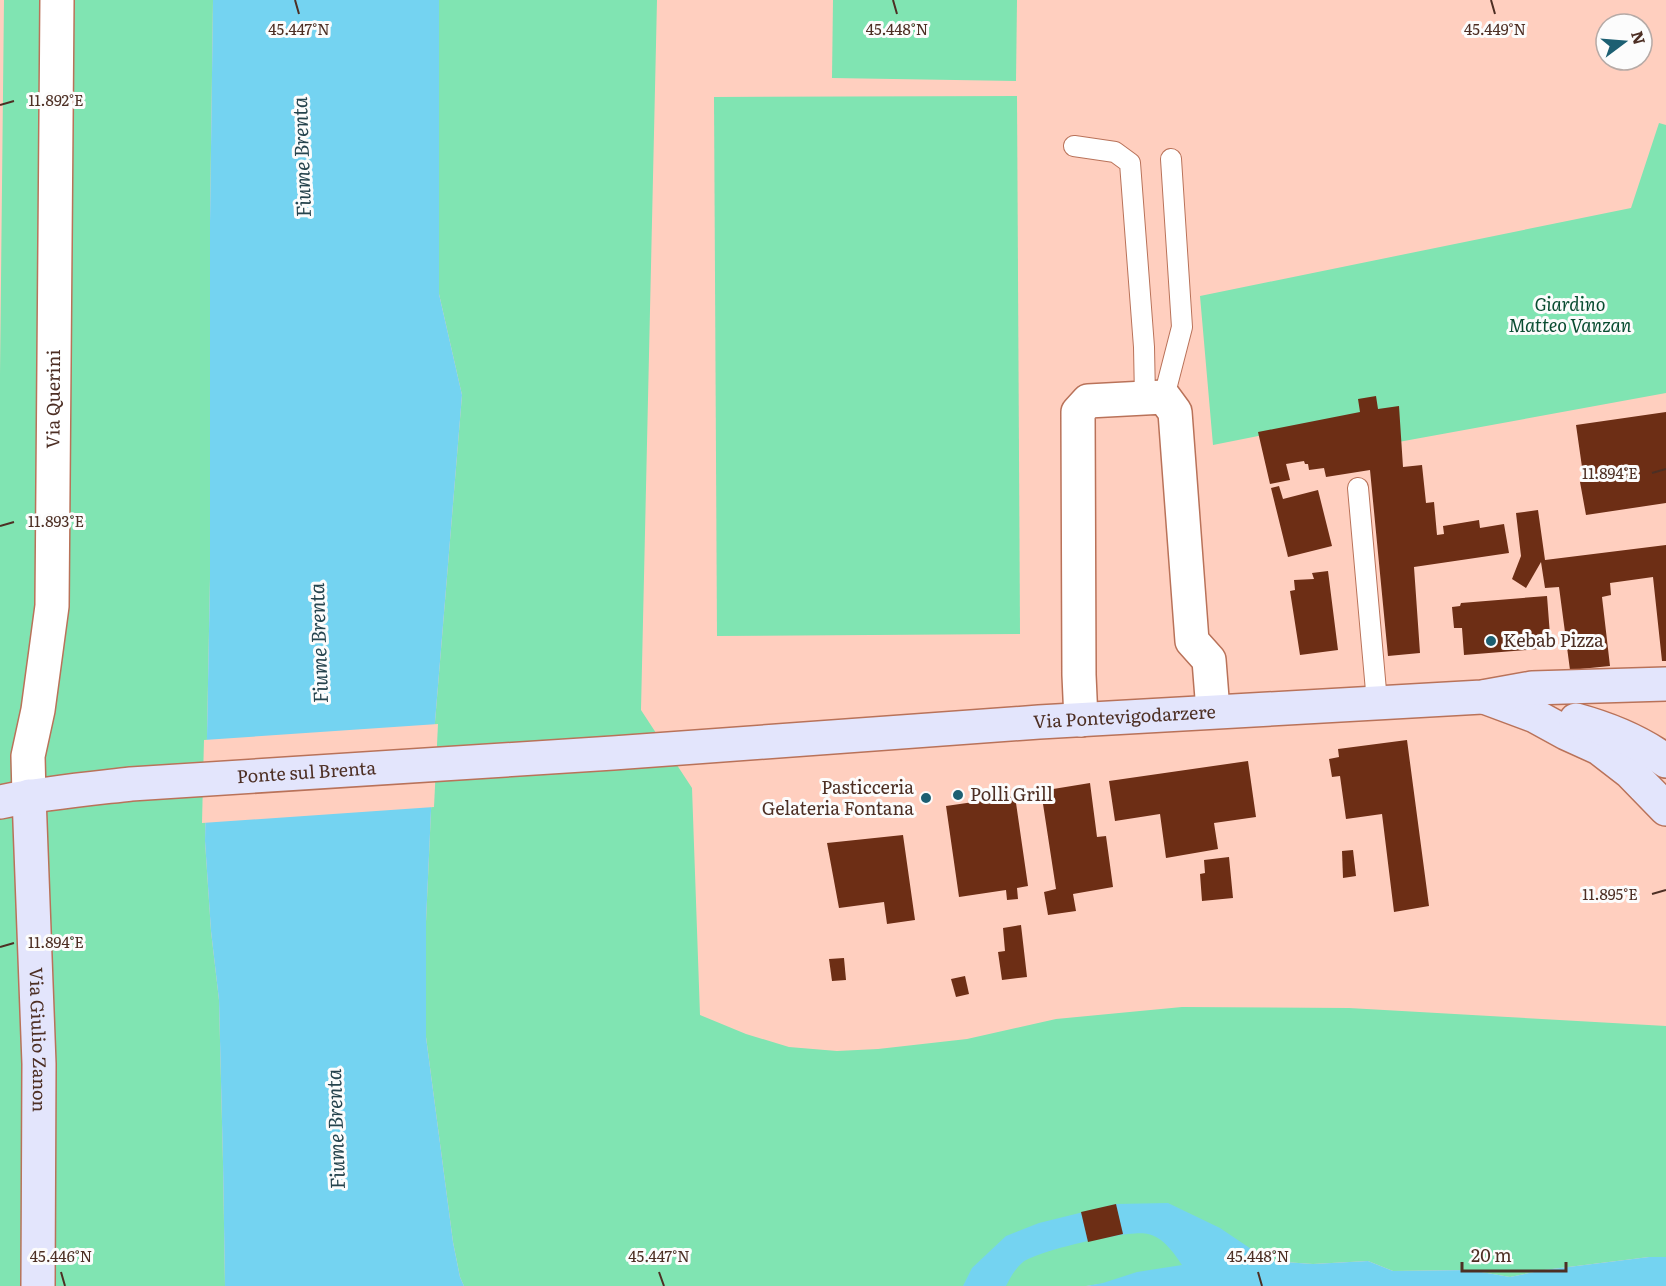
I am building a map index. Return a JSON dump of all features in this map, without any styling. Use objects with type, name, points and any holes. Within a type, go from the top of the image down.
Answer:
[{"type":"main road","name":"Via Pontevigodarzere","points":[[584,755],[1213,711],[1482,697],[1532,688],[1666,684]]},
{"type":"main road","points":[[1482,697],[1536,716],[1599,748],[1630,772],[1666,809]]},
{"type":"main road","points":[[1536,716],[1570,718],[1605,728],[1649,748],[1666,762]]},
{"type":"main road","name":"Ponte sul Brenta","points":[[14,799],[131,784],[584,755]]},
{"type":"main road","name":"Via Giulio Zanon","points":[[14,799],[39,1064],[38,1286]]},
{"type":"street","name":"Via Querini","points":[[14,799],[28,756],[38,710],[52,606],[57,0]]},
{"type":"street","points":[[1081,720],[1078,412],[1088,401],[1154,397],[1175,412],[1192,641],[1209,660],[1213,711]]},
{"type":"lane","points":[[1074,146],[1115,152],[1130,163],[1144,347],[1154,397]]},
{"type":"lane","points":[[1154,397],[1182,327],[1171,159]]},
{"type":"lane","points":[[1358,488],[1377,702]]},
{"type":"green space","points":[[4,0],[213,0],[210,222],[210,578],[205,841],[211,931],[219,1000],[225,1286],[0,1286],[0,374]]},
{"type":"green space","points":[[439,0],[657,0],[641,710],[692,788],[700,1015],[746,1034],[789,1047],[837,1051],[967,1039],[1056,1019],[1182,1007],[1349,1008],[1666,1026],[1666,1257],[1649,1257],[1544,1270],[1510,1277],[1470,1270],[1393,1271],[1368,1261],[1313,1264],[1269,1261],[1086,1286],[464,1286],[453,1242],[426,1037],[426,922],[435,722],[462,395],[439,294]]},
{"type":"green space","points":[[833,0],[1017,0],[1016,81],[832,78]]},
{"type":"green space","points":[[1017,96],[1020,634],[717,636],[714,97]]},
{"type":"green space","name":"Giardino Matteo Vanzan","points":[[1659,123],[1666,125],[1666,393],[1393,443],[1389,410],[1213,445],[1200,296],[1631,208]]},
{"type":"water","name":"Fiume Brenta","points":[[213,0],[439,0],[439,294],[462,395],[435,722],[426,922],[426,1037],[453,1242],[464,1286],[225,1286],[219,1000],[211,931],[205,841],[210,578],[210,222]]},
{"type":"water","points":[[1168,1203],[1220,1228],[1269,1261],[1313,1264],[1368,1261],[1393,1271],[1470,1270],[1510,1277],[1544,1270],[1649,1257],[1666,1257],[1666,1286],[1086,1286],[1137,1272],[1182,1265],[1159,1238],[1138,1233],[1084,1242],[1030,1258],[1017,1268],[1006,1286],[963,1286],[972,1268],[1006,1236],[1039,1223],[1116,1204]]},
{"type":"pier","points":[[438,724],[434,807],[202,823],[204,740]]},
{"type":"building","points":[[1376,396],[1378,409],[1399,406],[1403,467],[1422,465],[1426,503],[1434,502],[1437,535],[1444,534],[1443,526],[1479,520],[1480,528],[1504,524],[1509,553],[1414,567],[1420,653],[1388,656],[1370,470],[1326,477],[1324,468],[1309,470],[1308,464],[1304,461],[1286,464],[1290,480],[1270,484],[1258,432],[1360,412],[1358,399]]},
{"type":"building","points":[[1666,412],[1666,503],[1586,515],[1580,482],[1584,481],[1576,425]]},
{"type":"building","points":[[1279,486],[1283,499],[1318,490],[1332,546],[1288,557],[1271,488]]},
{"type":"building","points":[[1538,510],[1545,560],[1666,545],[1666,661],[1662,661],[1653,577],[1610,583],[1611,595],[1602,597],[1610,666],[1570,670],[1559,587],[1545,588],[1541,562],[1526,588],[1512,579],[1521,556],[1516,513]]},
{"type":"building","points":[[1328,571],[1338,650],[1300,655],[1290,591],[1295,590],[1294,580],[1314,579],[1312,573]]},
{"type":"building","points":[[1547,596],[1551,648],[1464,655],[1462,628],[1454,628],[1452,607],[1460,606],[1461,603]]},
{"type":"building","points":[[1407,740],[1429,906],[1394,912],[1382,814],[1346,819],[1340,776],[1332,777],[1329,759],[1339,757],[1338,749]]},
{"type":"building","points":[[1248,761],[1256,817],[1214,823],[1218,849],[1166,858],[1160,814],[1115,821],[1109,781]]},
{"type":"building","points":[[1090,783],[1097,837],[1106,836],[1113,887],[1073,894],[1076,911],[1048,915],[1044,892],[1056,889],[1041,791]]},
{"type":"building","points":[[1015,796],[1028,886],[1017,888],[1018,899],[1007,900],[1006,890],[959,897],[946,806]]},
{"type":"building","points":[[903,835],[915,920],[887,924],[884,902],[839,908],[827,843]]},
{"type":"building","points":[[1353,850],[1356,876],[1343,878],[1342,851]]},
{"type":"building","points":[[1229,857],[1233,898],[1202,901],[1200,874],[1205,873],[1204,860]]},
{"type":"building","points":[[1021,925],[1027,977],[1002,980],[998,952],[1005,951],[1003,928]]},
{"type":"building","points":[[844,958],[846,980],[832,981],[829,959]]},
{"type":"building","points":[[965,976],[969,994],[956,997],[951,979]]},
{"type":"building","points":[[1116,1204],[1123,1234],[1088,1242],[1081,1212]]},
{"type":"place","name":"Kebab Pizza","points":[[1491,641]]},
{"type":"place","name":"Polli Grill","points":[[958,795]]},
{"type":"place","name":"Pasticceria Gelateria Fontana","points":[[926,798]]}]
